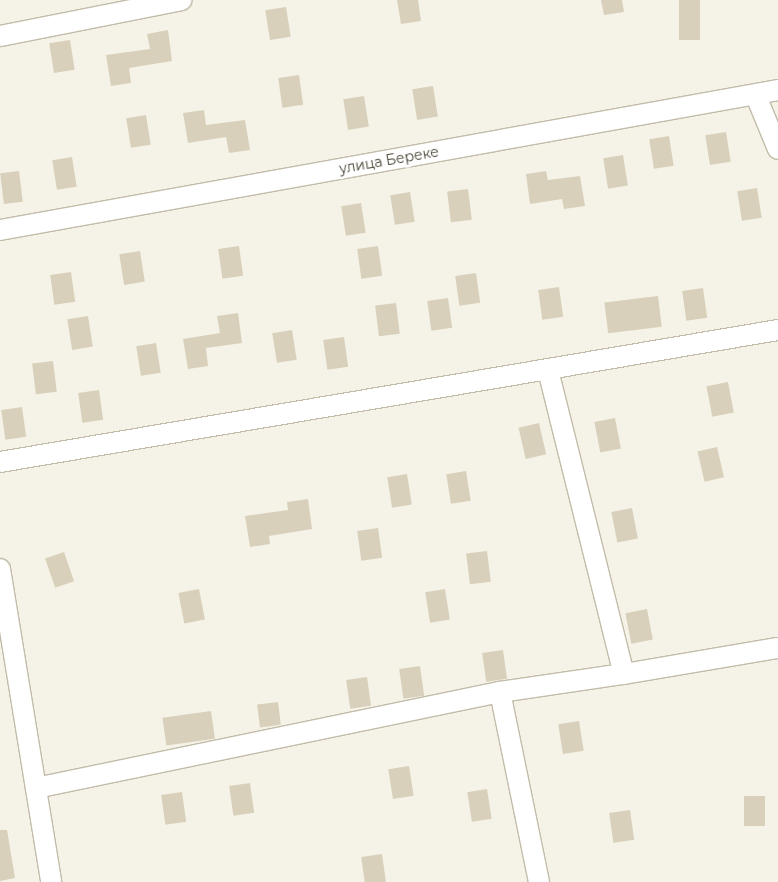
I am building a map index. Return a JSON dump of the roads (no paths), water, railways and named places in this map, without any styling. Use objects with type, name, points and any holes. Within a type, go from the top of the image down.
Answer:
[{"type":"street","points":[[0,36],[181,0]]},
{"type":"street","name":"улица Береке","points":[[0,230],[756,96],[778,90]]},
{"type":"street","points":[[756,96],[778,149]]},
{"type":"street","points":[[0,462],[778,330]]},
{"type":"street","points":[[548,370],[624,674]]},
{"type":"street","points":[[0,569],[51,882]]},
{"type":"street","points":[[36,788],[500,692],[624,674],[778,648]]},
{"type":"street","points":[[500,692],[539,882]]}]
